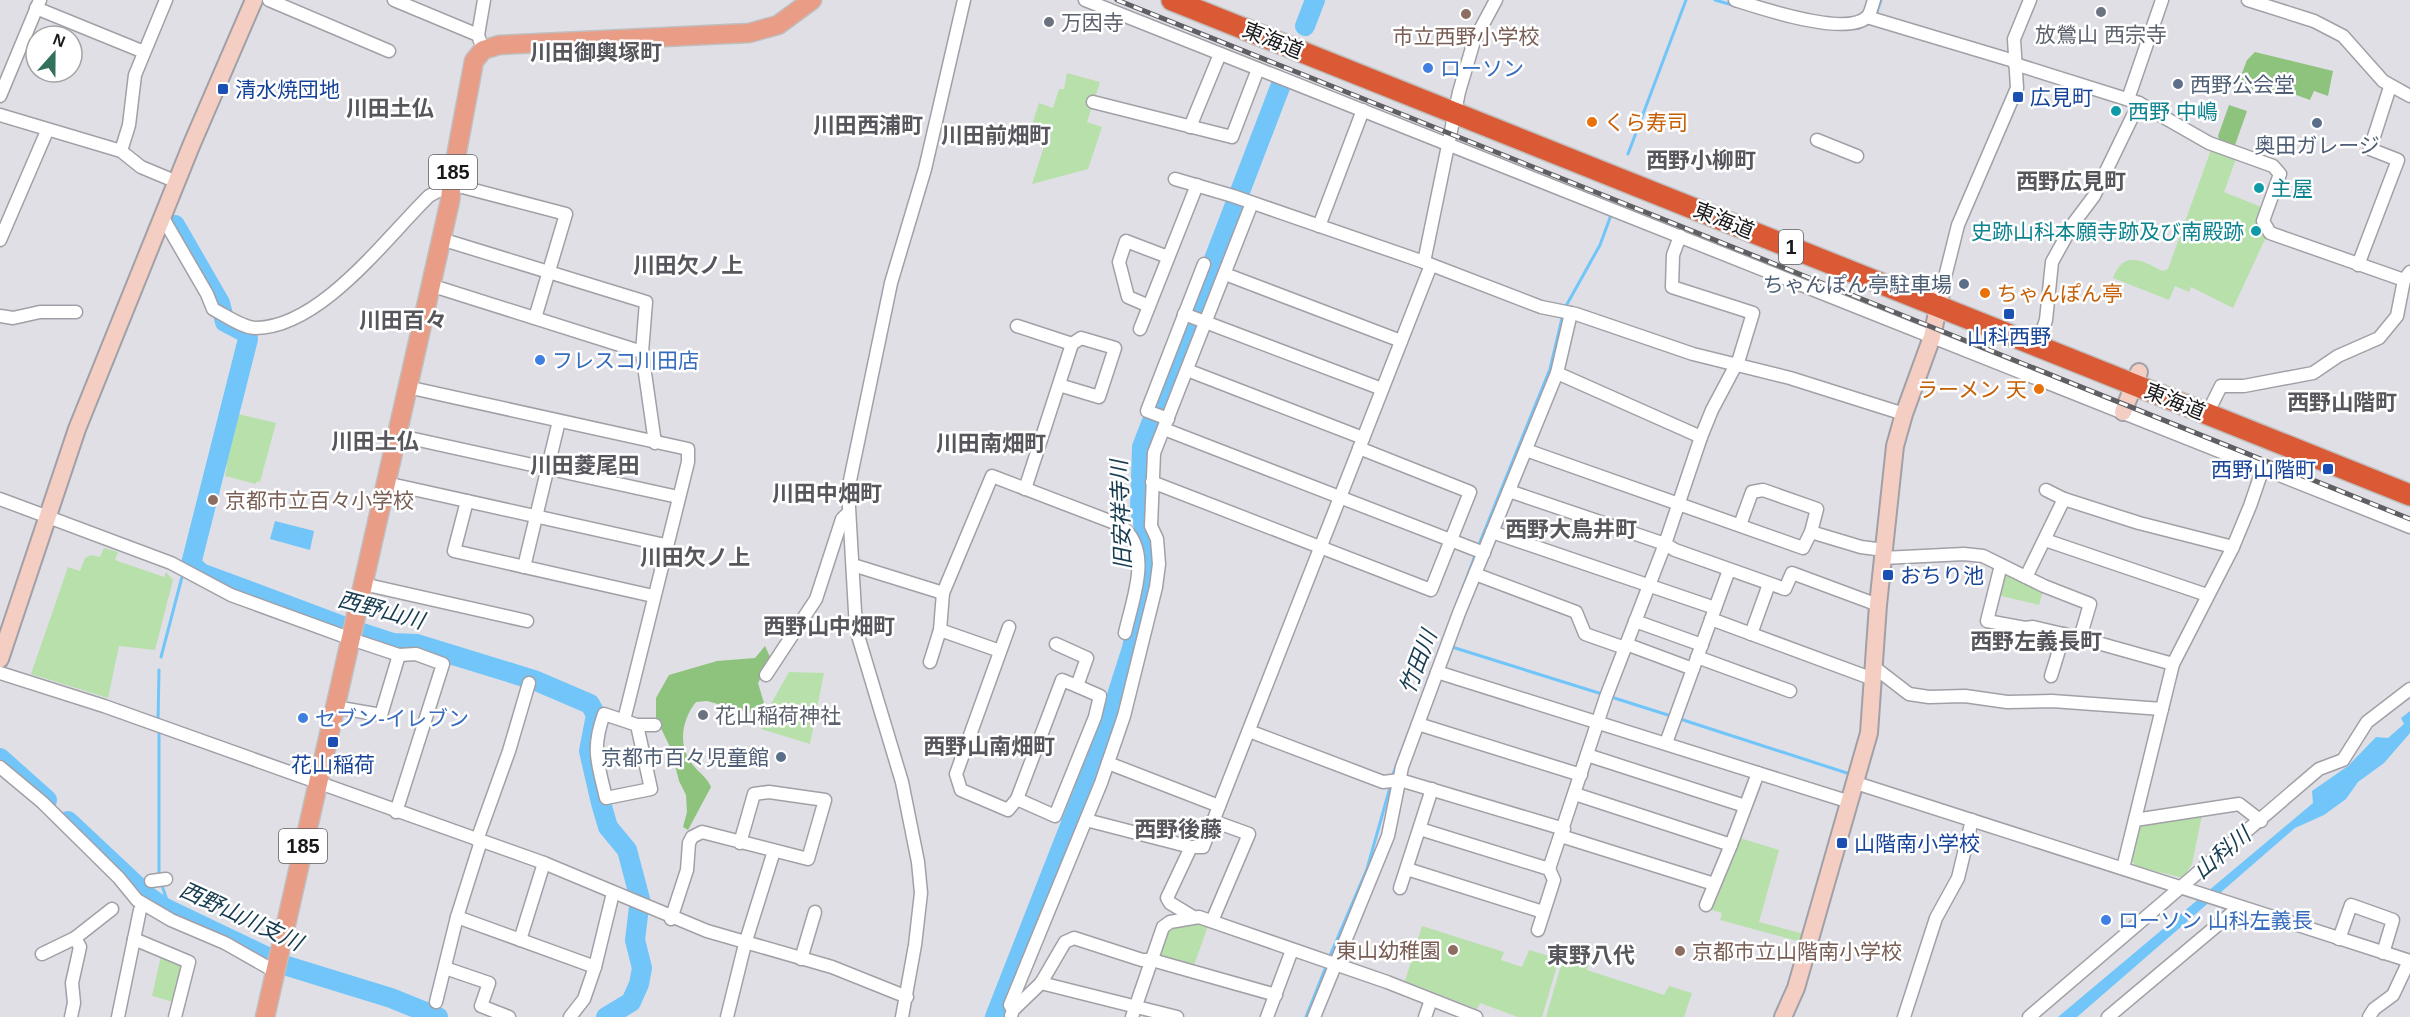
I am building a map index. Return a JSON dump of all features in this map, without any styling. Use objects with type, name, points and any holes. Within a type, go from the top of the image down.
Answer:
[{"type":"highway","name":"東海道","points":[[1172,0],[1456,107],[1940,299],[2137,378],[2410,495]]},
{"type":"highway","name":"東海道","points":[[1208,0],[1456,107]]},
{"type":"highway","name":"東海道","points":[[2137,378],[2213,402],[2410,481]]},
{"type":"main road","points":[[480,43],[539,44],[552,41],[749,33],[778,25],[812,0]]},
{"type":"main road","name":"185","points":[[265,1017],[441,239],[474,61],[480,43]]},
{"type":"street","points":[[120,151],[129,125],[135,75],[166,0]]},
{"type":"street","points":[[0,659],[77,429],[254,0]]},
{"type":"street","points":[[269,0],[389,51]]},
{"type":"street","points":[[394,0],[480,43],[481,2]]},
{"type":"street","points":[[902,1017],[907,997],[921,893],[918,862],[902,782],[856,629],[848,490],[891,283],[930,147],[964,0]]},
{"type":"street","points":[[1085,0],[2410,527]]},
{"type":"street","points":[[1086,820],[1191,847],[1203,848],[1401,341],[1427,264],[1456,107],[1473,41],[1496,0]]},
{"type":"street","points":[[1735,0],[1773,5],[1839,25],[1872,19],[2133,101],[2209,143],[2277,169],[2280,174],[2263,221],[2267,231],[2358,266],[2407,276],[2406,301],[2379,338],[2338,356],[2313,373],[2244,386],[2222,386],[2213,402]]},
{"type":"street","points":[[1872,19],[1874,0]]},
{"type":"street","points":[[1789,1016],[1869,733],[1878,605],[1893,459],[1904,414],[1932,337],[1958,225],[2017,88],[2014,39],[2030,0]]},
{"type":"street","points":[[2039,339],[2049,297],[2052,262],[2073,224],[2094,196],[2133,101],[2162,0]]},
{"type":"street","points":[[2248,0],[2314,21],[2343,36],[2390,87],[2410,96]]},
{"type":"street","points":[[1,88],[38,4],[144,52]]},
{"type":"street","points":[[1191,128],[1220,54]]},
{"type":"street","points":[[1093,102],[1232,137],[1258,69]]},
{"type":"street","points":[[2358,266],[2398,160],[2370,149],[2390,87]]},
{"type":"street","points":[[1319,226],[1363,110]]},
{"type":"street","points":[[0,116],[120,151],[141,167],[177,182]]},
{"type":"street","points":[[0,240],[47,131]]},
{"type":"street","points":[[1816,140],[1857,156]]},
{"type":"street","points":[[1175,179],[1243,199],[1541,307],[1571,313],[1735,366],[1790,378],[1904,414]]},
{"type":"street","points":[[163,218],[207,294],[213,309],[253,328],[283,324],[321,304],[429,196],[452,184],[566,214],[535,318]]},
{"type":"street","points":[[1140,329],[1197,185]]},
{"type":"street","points":[[1012,1014],[1010,1005],[1086,820],[1124,716],[1156,588],[1158,547],[1150,526],[1154,453],[1164,422],[1187,370],[1203,321],[1225,274],[1243,199]]},
{"type":"street","points":[[1538,930],[1554,880],[1550,868],[1607,695],[1665,543],[1701,437],[1735,366],[1753,313],[1672,287],[1672,255],[1680,236]]},
{"type":"street","points":[[441,239],[646,302],[642,352],[655,443]]},
{"type":"street","points":[[1149,306],[1128,297],[1119,262],[1126,241],[1168,257]]},
{"type":"street","points":[[1204,264],[1149,411],[1164,422],[1340,497],[1479,552]]},
{"type":"street","points":[[1225,274],[1401,341]]},
{"type":"street","points":[[430,285],[642,352]]},
{"type":"street","points":[[0,316],[13,318],[40,312],[76,312]]},
{"type":"street","points":[[1314,1017],[1333,965],[1388,836],[1392,781],[1418,724],[1475,574],[1479,552],[1492,532],[1557,373],[1571,313]]},
{"type":"street","points":[[1184,314],[1382,389]]},
{"type":"street","points":[[1017,326],[1072,344]]},
{"type":"street","points":[[1025,489],[1072,344],[1081,338],[1115,348],[1099,397],[1059,385]]},
{"type":"street","points":[[1152,482],[1431,590],[1470,492],[1361,443],[1187,370]]},
{"type":"street","points":[[1557,373],[1701,437]]},
{"type":"street","points":[[2122,412],[2137,378]]},
{"type":"street","points":[[407,387],[688,449],[688,462],[665,545],[624,720]]},
{"type":"street","points":[[524,567],[559,421]]},
{"type":"street","points":[[396,435],[678,497]]},
{"type":"street","points":[[1526,450],[1803,548],[1811,532],[1817,509],[1763,490],[1752,492],[1740,525]]},
{"type":"street","points":[[2123,868],[2173,664],[2233,547],[2250,506],[2262,468]]},
{"type":"street","points":[[930,662],[940,630],[943,593],[992,476],[1133,531],[1150,526]]},
{"type":"street","points":[[386,483],[665,545]]},
{"type":"street","points":[[2046,490],[2064,500],[2139,523],[2233,547]]},
{"type":"street","points":[[1509,491],[1665,543],[1729,570],[1785,589],[1792,573],[1878,605]]},
{"type":"street","points":[[0,499],[171,563],[231,595],[352,632],[399,655],[416,654],[443,664],[396,812]]},
{"type":"street","points":[[2026,577],[2064,500]]},
{"type":"street","points":[[466,501],[454,551],[653,596]]},
{"type":"street","points":[[766,675],[816,599],[842,519],[848,513]]},
{"type":"street","points":[[1125,633],[1139,565],[1133,531]]},
{"type":"street","points":[[1492,532],[1648,585],[1713,613],[1751,634],[1873,673],[1909,694],[1929,697],[1965,696],[2007,702],[2052,701],[2162,709]]},
{"type":"street","points":[[1811,532],[1884,554],[1983,556],[2090,604],[2080,638]]},
{"type":"street","points":[[2045,540],[2207,595]]},
{"type":"street","points":[[853,565],[943,593]]},
{"type":"street","points":[[2001,565],[1988,621],[2064,634],[2173,664]]},
{"type":"street","points":[[1666,743],[1729,570]]},
{"type":"street","points":[[1475,574],[1576,612],[1585,634],[1625,646],[1697,657]]},
{"type":"street","points":[[363,584],[527,621]]},
{"type":"street","points":[[1751,634],[1769,584]]},
{"type":"street","points":[[1635,621],[1697,657],[1790,691]]},
{"type":"street","points":[[1010,627],[956,774],[961,790],[1008,810],[1017,800],[1062,680],[1100,696],[1095,717],[1055,816],[1017,800]]},
{"type":"street","points":[[940,630],[1000,651]]},
{"type":"street","points":[[2051,676],[2064,634]]},
{"type":"street","points":[[1056,644],[1087,658],[1077,686]]},
{"type":"street","points":[[335,707],[381,715],[399,655]]},
{"type":"street","points":[[1437,672],[1850,802]]},
{"type":"street","points":[[0,673],[104,706],[544,863],[671,919],[745,944],[832,967],[907,997]]},
{"type":"street","points":[[436,1002],[479,841],[529,683]]},
{"type":"street","points":[[2029,1017],[2186,888],[2319,769],[2343,760],[2367,722],[2410,689]]},
{"type":"street","points":[[637,725],[651,789],[606,798],[595,750],[596,737],[604,714],[637,725],[655,724]]},
{"type":"street","points":[[1418,724],[1581,775]]},
{"type":"street","points":[[1249,731],[1392,781],[1432,789],[1714,884]]},
{"type":"street","points":[[1587,755],[1745,806]]},
{"type":"street","points":[[1108,763],[1219,806]]},
{"type":"street","points":[[0,766],[50,810],[119,878],[137,900],[171,920],[277,965]]},
{"type":"street","points":[[1706,905],[1720,875],[1758,772]]},
{"type":"street","points":[[1856,783],[2410,961],[2393,995],[2374,1009],[2370,1017]]},
{"type":"street","points":[[1400,888],[1432,789]]},
{"type":"street","points":[[671,919],[687,870],[692,837],[702,832],[740,843],[808,859],[825,800],[769,792],[754,794],[740,843]]},
{"type":"street","points":[[1575,795],[1731,845]]},
{"type":"street","points":[[2135,820],[2239,804],[2261,821]]},
{"type":"street","points":[[1904,1017],[1936,918],[1958,878],[1972,820]]},
{"type":"street","points":[[1212,921],[1249,834],[1213,821]]},
{"type":"street","points":[[1420,829],[1550,868]]},
{"type":"street","points":[[1191,847],[1167,898],[1170,903],[1193,917],[1212,921],[1314,957],[1476,1017]]},
{"type":"street","points":[[727,1017],[745,944],[774,851]]},
{"type":"street","points":[[520,940],[544,863]]},
{"type":"street","points":[[1407,869],[1543,912]]},
{"type":"street","points":[[151,881],[166,879]]},
{"type":"street","points":[[570,1017],[584,999],[595,967],[613,893]]},
{"type":"street","points":[[2108,1017],[2235,905]]},
{"type":"street","points":[[2339,939],[2350,905],[2393,920],[2384,953]]},
{"type":"street","points":[[42,954],[75,939],[112,909]]},
{"type":"street","points":[[118,1017],[140,910]]},
{"type":"street","points":[[801,959],[815,912]]},
{"type":"street","points":[[457,917],[595,967]]},
{"type":"street","points":[[1134,1012],[1163,927],[1193,917]]},
{"type":"street","points":[[1012,1014],[1041,983],[1065,942],[1074,938],[1142,960],[1152,960],[1276,995]]},
{"type":"street","points":[[71,1017],[74,1003],[72,982],[80,946],[75,939]]},
{"type":"street","points":[[134,939],[189,962],[176,1017]]},
{"type":"street","points":[[1268,1017],[1292,950]]},
{"type":"street","points":[[445,968],[489,983],[481,1006],[509,1017]]},
{"type":"street","points":[[1041,983],[1134,1012],[1145,1007],[1177,1017]]},
{"type":"street","points":[[1425,1017],[1431,999]]},
{"type":"green space","points":[[2255,52],[2333,71],[2328,96],[2314,91],[2310,100],[2285,91],[2279,95],[2265,90],[2262,95],[2237,86],[2247,60]]},
{"type":"green space","points":[[1067,73],[1100,82],[1087,122],[1102,127],[1088,169],[1032,184],[1048,134],[1031,128],[1039,103],[1053,108],[1059,89],[1064,89]]},
{"type":"green space","points":[[2229,105],[2247,111],[2234,148],[2220,142],[2218,136]]},
{"type":"green space","points":[[2212,147],[2237,156],[2224,192],[2264,208],[2267,235],[2233,308],[2191,287],[2189,292],[2175,286],[2169,300],[2113,278],[2122,264],[2134,260],[2162,271],[2168,269]]},
{"type":"green space","points":[[234,413],[276,423],[260,482],[257,481],[256,484],[225,476],[227,466],[218,464]]},
{"type":"green space","points":[[104,548],[118,552],[115,560],[164,577],[166,572],[173,580],[155,650],[119,646],[108,698],[31,674],[68,567],[80,571],[85,558],[91,555],[100,557]]},
{"type":"green space","points":[[2009,573],[2043,591],[2039,605],[1997,595],[2002,576]]},
{"type":"green space","points":[[765,646],[771,659],[758,683],[764,703],[751,713],[707,701],[696,702],[687,716],[683,733],[685,750],[688,758],[711,787],[688,830],[683,827],[687,812],[686,795],[679,781],[671,749],[656,718],[656,698],[669,675],[717,661],[755,658]]},
{"type":"green space","points":[[789,672],[824,673],[810,744],[761,729],[763,718]]},
{"type":"green space","points":[[2202,815],[2192,864],[2183,878],[2135,866],[2132,860],[2142,821]]},
{"type":"green space","points":[[1737,837],[1779,850],[1759,922],[1804,934],[1801,942],[1720,920],[1722,913],[1709,909]]},
{"type":"green space","points":[[1191,921],[1208,926],[1193,968],[1161,958],[1158,952],[1165,932]]},
{"type":"green space","points":[[1422,926],[1504,952],[1501,960],[1522,967],[1529,950],[1559,959],[1542,1017],[1518,1017],[1480,1003],[1477,1009],[1405,981]]},
{"type":"green space","points":[[1564,955],[1589,963],[1587,970],[1664,995],[1669,986],[1692,993],[1684,1017],[1546,1017]]},
{"type":"green space","points":[[161,956],[179,963],[182,971],[173,1002],[152,996]]},
{"type":"water","points":[[275,521],[314,531],[310,550],[270,539]]},
{"type":"water","points":[[2410,711],[2410,733],[2384,763],[2358,782],[2346,799],[2324,815],[2295,828],[2077,1017],[2058,1017],[2313,803],[2312,791],[2348,766],[2376,737],[2388,738],[2404,724],[2401,718]]},
{"type":"waterway","name":"旧安祥寺川","points":[[1305,26],[1315,0]]},
{"type":"waterway","points":[[1628,154],[1686,0]]},
{"type":"waterway","points":[[1715,0],[1736,6]]},
{"type":"waterway","points":[[1876,15],[1881,0]]},
{"type":"waterway","points":[[1836,29],[1859,28],[1869,22]]},
{"type":"waterway","name":"旧安祥寺川","points":[[995,1017],[1099,752],[1132,648],[1148,574],[1148,545],[1140,510],[1142,447],[1282,82]]},
{"type":"waterway","points":[[1566,306],[1600,245],[1611,215]]},
{"type":"waterway","name":"西野山川","points":[[175,225],[220,303],[225,322],[246,333],[248,339],[191,564],[201,573],[359,632],[393,643],[417,644],[534,680],[590,704],[596,715],[589,751],[601,803],[608,827],[627,850],[640,899],[635,940],[642,968],[639,984],[631,1002],[606,1017]]},
{"type":"waterway","name":"竹田川","points":[[1478,547],[1550,369],[1562,318]]},
{"type":"waterway","name":"竹田川","points":[[1392,777],[1476,553]]},
{"type":"waterway","points":[[161,657],[182,577]]},
{"type":"waterway","points":[[1452,647],[1602,694]]},
{"type":"waterway","points":[[158,722],[159,670]]},
{"type":"waterway","points":[[1608,696],[1671,716]]},
{"type":"waterway","points":[[1677,718],[1850,774]]},
{"type":"waterway","points":[[159,732],[159,877]]},
{"type":"waterway","name":"西野山川支川","points":[[0,758],[47,800]]},
{"type":"waterway","name":"竹田川","points":[[1329,958],[1367,869],[1391,784]]},
{"type":"waterway","name":"西野山川支川","points":[[68,821],[149,897],[163,907],[284,965],[391,998],[438,1017]]},
{"type":"waterway","points":[[161,883],[167,900],[179,914]]},
{"type":"waterway","name":"竹田川","points":[[1306,1017],[1327,964]]},
{"type":"railway","points":[[1117,0],[2410,519]]},
{"type":"place","name":"放鶯山 西宗寺","points":[[2101,12]]},
{"type":"place","name":"市立西野小学校","points":[[1466,14]]},
{"type":"place","name":"万因寺","points":[[1049,22]]},
{"type":"place","name":"ローソン","points":[[1428,68]]},
{"type":"place","name":"西野公会堂","points":[[2178,84]]},
{"type":"place","name":"清水焼団地","points":[[223,89]]},
{"type":"place","name":"広見町","points":[[2018,97]]},
{"type":"place","name":"西野 中嶋","points":[[2116,111]]},
{"type":"place","name":"くら寿司","points":[[1592,122]]},
{"type":"place","name":"奥田ガレージ","points":[[2317,123]]},
{"type":"place","name":"主屋","points":[[2259,188]]},
{"type":"place","name":"史跡山科本願寺跡及び南殿跡","points":[[2256,231]]},
{"type":"place","name":"ちゃんぽん亭駐車場","points":[[1964,284]]},
{"type":"place","name":"ちゃんぽん亭","points":[[1985,293]]},
{"type":"place","name":"山科西野","points":[[2009,314]]},
{"type":"place","name":"フレスコ川田店","points":[[540,360]]},
{"type":"place","name":"ラーメン 天","points":[[2039,389]]},
{"type":"place","name":"西野山階町","points":[[2328,469]]},
{"type":"place","name":"京都市立百々小学校","points":[[213,500]]},
{"type":"place","name":"おちり池","points":[[1888,575]]},
{"type":"place","name":"花山稲荷神社","points":[[703,715]]},
{"type":"place","name":"セブン-イレブン","points":[[303,718]]},
{"type":"place","name":"花山稲荷","points":[[333,742]]},
{"type":"place","name":"京都市百々児童館","points":[[781,757]]},
{"type":"place","name":"山階南小学校","points":[[1842,843]]},
{"type":"place","name":"ローソン 山科左義長","points":[[2106,920]]},
{"type":"place","name":"東山幼稚園","points":[[1453,950]]},
{"type":"place","name":"京都市立山階南小学校","points":[[1680,951]]},
{"type":"district","name":"川田御輿塚町","points":[[596,52]]},
{"type":"district","name":"川田土仏","points":[[390,108]]},
{"type":"district","name":"川田西浦町","points":[[868,125]]},
{"type":"district","name":"川田前畑町","points":[[996,135]]},
{"type":"district","name":"西野小柳町","points":[[1701,160]]},
{"type":"district","name":"西野広見町","points":[[2071,181]]},
{"type":"district","name":"川田欠ノ上","points":[[688,265]]},
{"type":"district","name":"川田百々","points":[[403,320]]},
{"type":"district","name":"西野山階町","points":[[2342,402]]},
{"type":"district","name":"川田土仏","points":[[375,441]]},
{"type":"district","name":"川田南畑町","points":[[991,443]]},
{"type":"district","name":"川田菱尾田","points":[[585,465]]},
{"type":"district","name":"川田中畑町","points":[[827,493]]},
{"type":"district","name":"西野大鳥井町","points":[[1571,529]]},
{"type":"district","name":"川田欠ノ上","points":[[695,557]]},
{"type":"district","name":"西野山中畑町","points":[[829,626]]},
{"type":"district","name":"西野左義長町","points":[[2036,641]]},
{"type":"district","name":"西野山南畑町","points":[[989,746]]},
{"type":"district","name":"西野後藤","points":[[1178,829]]},
{"type":"district","name":"東野八代","points":[[1591,955]]},
{"type":"water label","name":"山科川","points":[[2222,853]]}]
